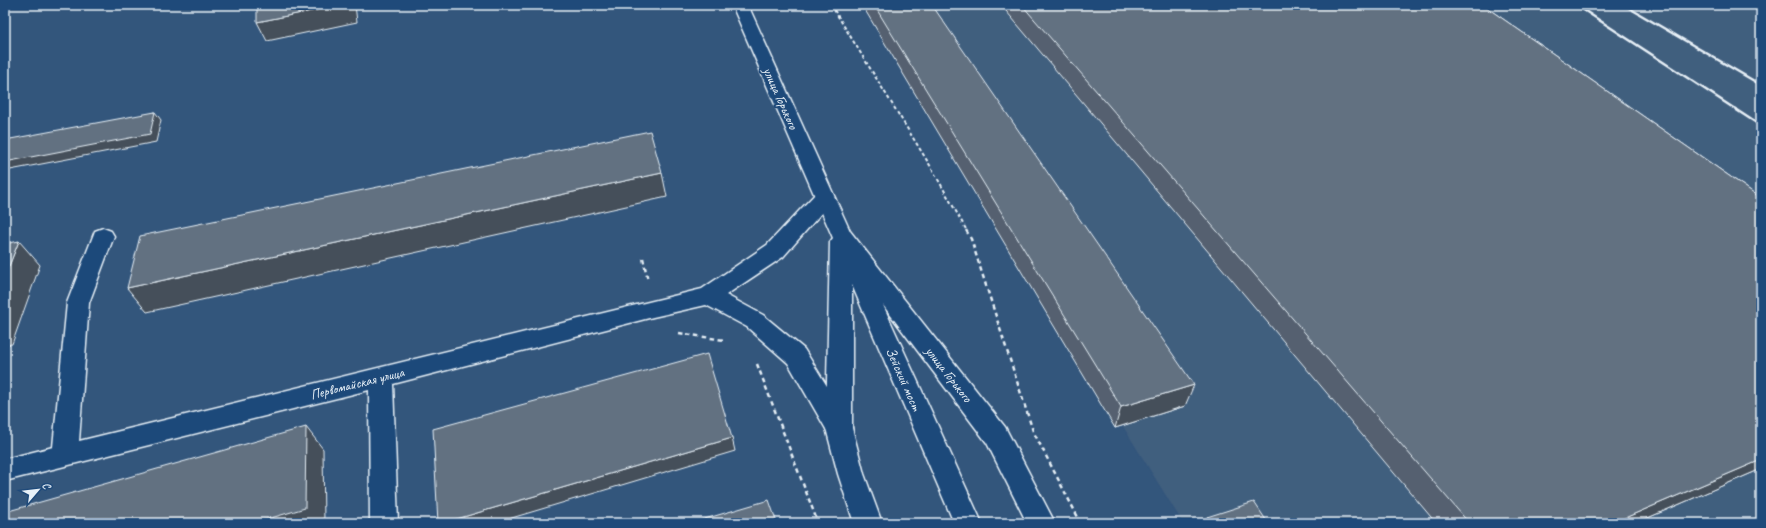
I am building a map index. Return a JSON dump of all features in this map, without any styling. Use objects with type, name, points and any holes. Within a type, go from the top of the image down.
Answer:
[{"type":"main road","name":"улица Горького","points":[[740,5],[841,234],[996,435],[1041,523]]},
{"type":"main road","points":[[824,197],[775,251],[708,296],[756,321],[796,356],[839,428]]},
{"type":"main road","name":"улица Горького","points":[[841,234],[839,428],[851,474],[868,523]]},
{"type":"main road","name":"Зейский мост","points":[[841,234],[968,523]]},
{"type":"main road","points":[[65,455],[78,303],[103,236]]},
{"type":"main road","name":"Первомайская улица","points":[[5,470],[653,308],[708,296]]},
{"type":"main road","points":[[381,377],[384,523]]},
{"type":"path","points":[[831,5],[931,167],[971,239],[1033,431],[1081,523]]},
{"type":"path","points":[[643,258],[659,330],[726,340]]},
{"type":"path","points":[[754,357],[818,523]]},
{"type":"shaded area","points":[[862,5],[1748,5],[1761,12],[1761,523],[1183,523]]},
{"type":"building","points":[[257,5],[341,5],[257,22]]},
{"type":"building","points":[[874,5],[932,5],[1194,385],[1121,407]]},
{"type":"building","points":[[1022,5],[1483,5],[1761,198],[1761,460],[1613,523],[1469,523]]},
{"type":"building","points":[[155,112],[150,134],[5,162],[5,140]]},
{"type":"building","points":[[650,131],[662,173],[127,288],[140,236]]},
{"type":"building","points":[[19,241],[5,276],[5,244]]},
{"type":"building","points":[[707,354],[732,438],[443,523],[438,523],[433,429]]},
{"type":"building","points":[[306,427],[305,508],[254,523],[5,523],[5,512]]},
{"type":"building","points":[[769,500],[777,523],[691,523]]},
{"type":"building","points":[[1254,502],[1268,523],[1211,523],[1207,517]]},
{"type":"railway","points":[[1576,5],[1761,126]]},
{"type":"railway","points":[[1624,5],[1761,85]]}]
